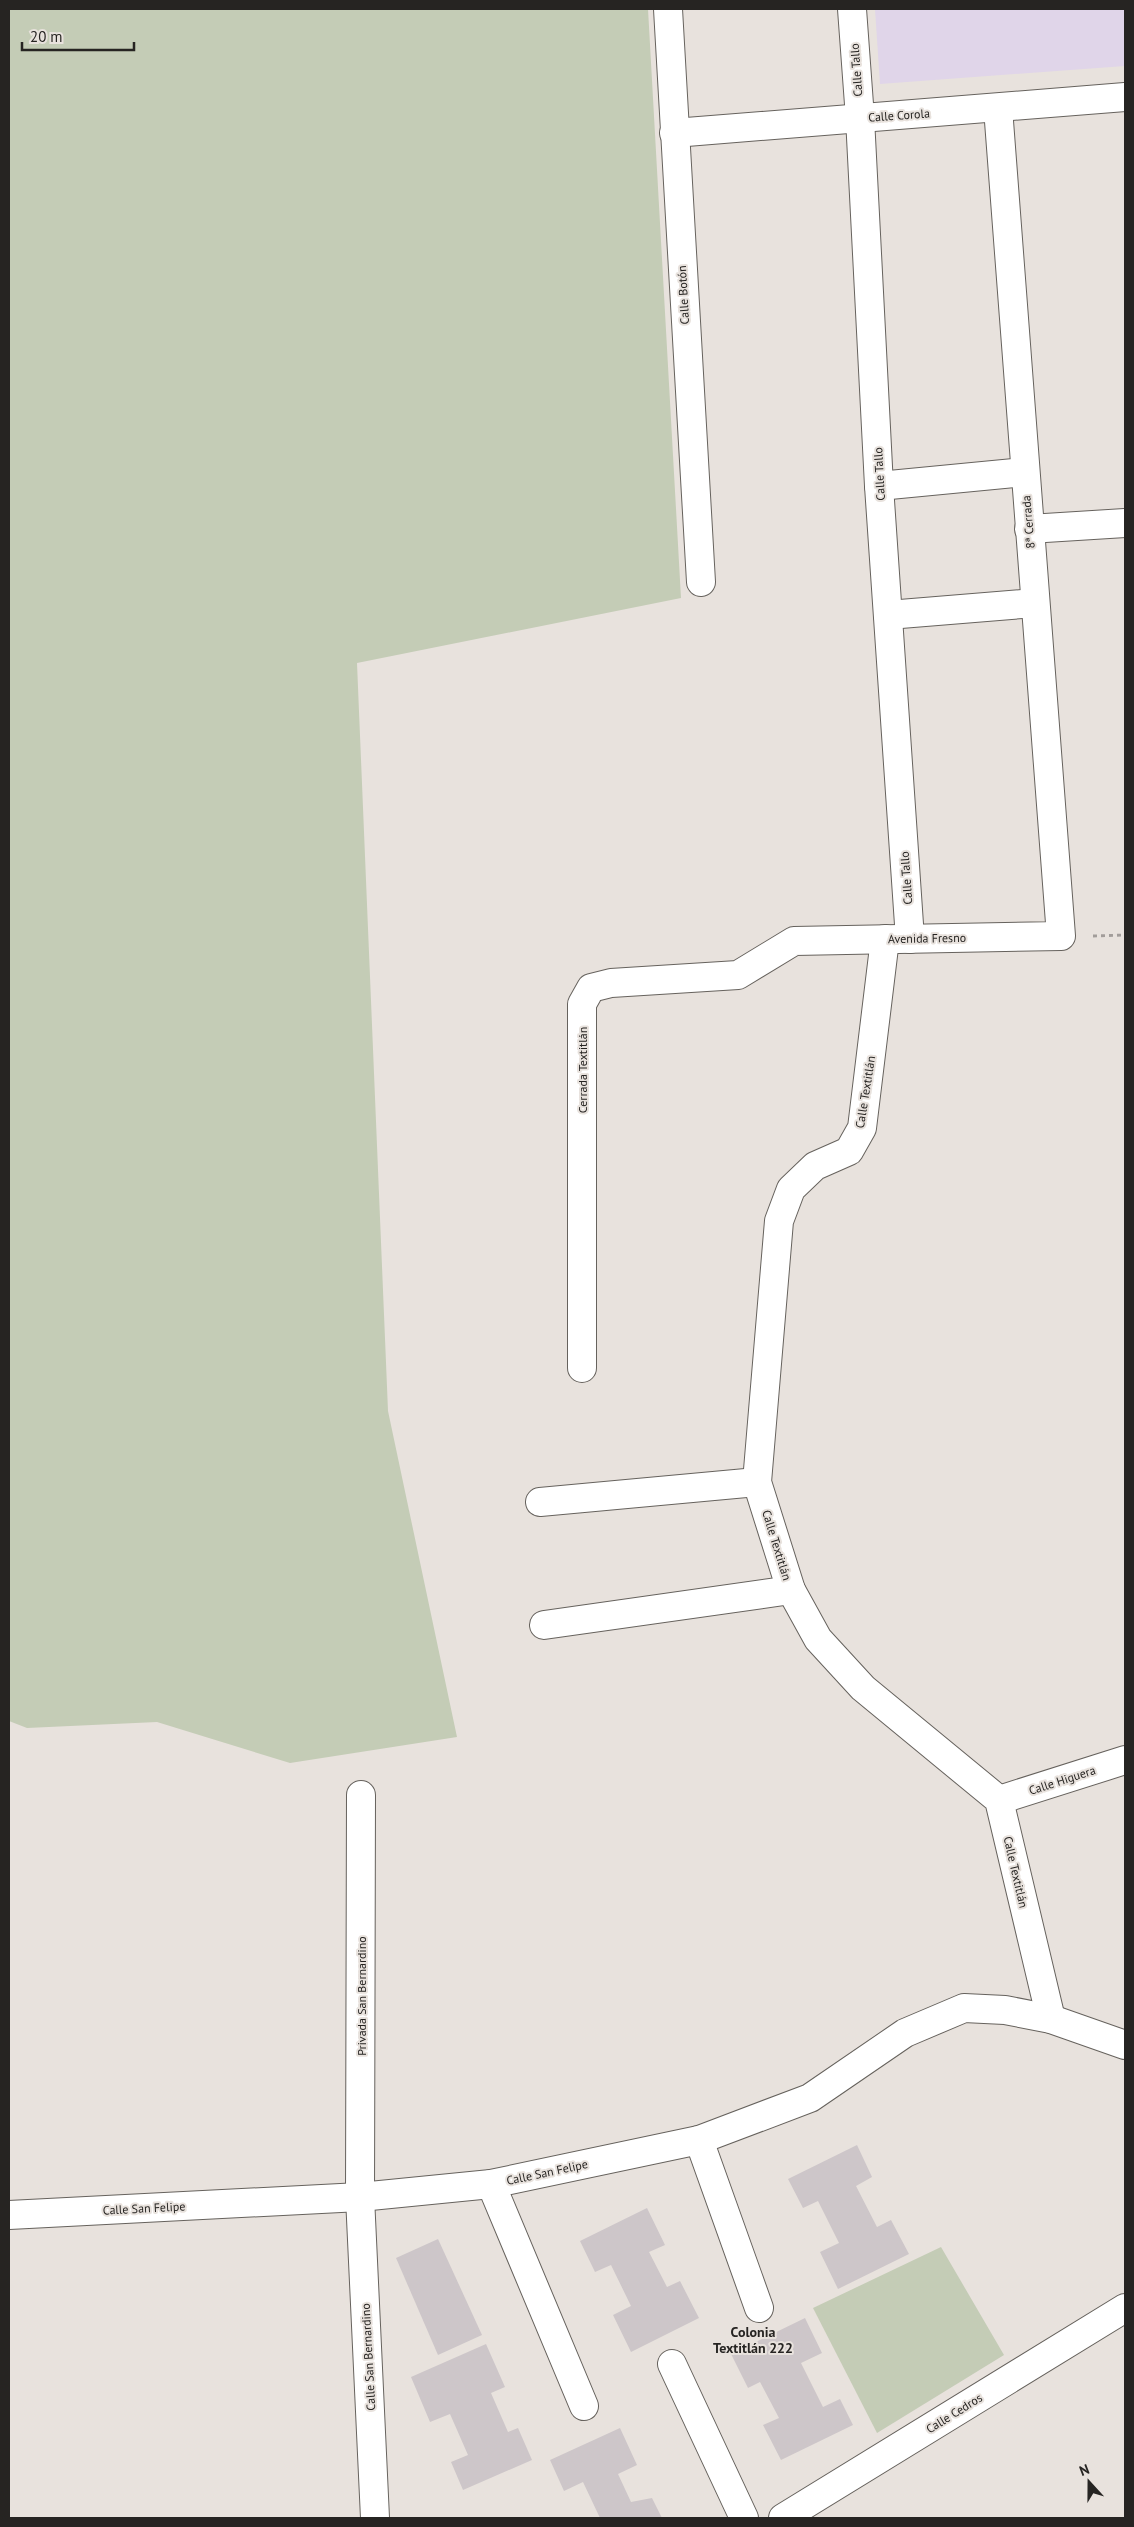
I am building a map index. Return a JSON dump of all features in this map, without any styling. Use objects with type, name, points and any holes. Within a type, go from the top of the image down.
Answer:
[{"type":"street","name":"Calle Botón","points":[[668,9],[701,582]]},
{"type":"street","name":"Calle Tallo","points":[[852,9],[860,118],[879,486],[888,615],[898,939]]},
{"type":"street","name":"Calle Corola","points":[[674,133],[1125,97]]},
{"type":"street","name":"8ª Cerrada","points":[[998,108],[1024,472],[1061,936]]},
{"type":"street","points":[[879,486],[1024,472]]},
{"type":"street","points":[[1029,528],[1125,523]]},
{"type":"street","points":[[888,615],[1035,603]]},
{"type":"street","name":"Avenida Fresno","points":[[794,940],[1061,936]]},
{"type":"street","name":"Calle Textitlán","points":[[898,939],[862,1128],[849,1151],[815,1166],[791,1189],[778,1220],[757,1482],[791,1590],[818,1639],[863,1688],[999,1800],[1051,2019]]},
{"type":"street","name":"Cerrada Textitlán","points":[[582,1368],[582,1004],[591,988],[610,983],[738,975],[794,940]]},
{"type":"street","points":[[540,1502],[757,1482]]},
{"type":"street","points":[[544,1625],[791,1590]]},
{"type":"street","name":"Calle Higuera","points":[[999,1800],[1125,1760]]},
{"type":"street","name":"Privada San Bernardino","points":[[360,2197],[362,1795]]},
{"type":"street","name":"Calle San Felipe","points":[[9,2215],[360,2197],[491,2184],[699,2140],[810,2098],[905,2032],[964,2008],[1004,2010],[1051,2019]]},
{"type":"street","points":[[1051,2019],[1125,2045]]},
{"type":"street","points":[[699,2140],[759,2308]]},
{"type":"street","points":[[491,2184],[584,2406]]},
{"type":"street","name":"Calle San Bernardino","points":[[360,2197],[375,2518]]},
{"type":"street","name":"Calle Cedros","points":[[783,2518],[1125,2308]]},
{"type":"street","points":[[672,2364],[744,2518]]},
{"type":"shaded area","points":[[875,9],[1125,9],[1125,66],[880,84]]},
{"type":"green space","points":[[9,9],[648,9],[681,598],[357,663],[388,1411],[457,1737],[290,1763],[157,1722],[27,1728],[9,1721]]},
{"type":"green space","points":[[941,2247],[1004,2355],[877,2433],[813,2308]]},
{"type":"building","points":[[857,2145],[872,2177],[856,2186],[877,2227],[891,2220],[909,2254],[838,2289],[820,2252],[839,2243],[818,2201],[803,2208],[788,2179]]},
{"type":"building","points":[[647,2208],[665,2245],[649,2252],[667,2287],[680,2281],[699,2318],[631,2352],[613,2315],[631,2306],[611,2265],[595,2272],[580,2241]]},
{"type":"building","points":[[438,2239],[482,2335],[438,2355],[396,2258]]},
{"type":"building","points":[[805,2318],[822,2353],[801,2363],[823,2407],[840,2399],[853,2425],[781,2460],[763,2425],[779,2418],[760,2382],[748,2388],[731,2354]]},
{"type":"building","points":[[486,2344],[505,2387],[491,2393],[508,2432],[518,2428],[532,2460],[463,2490],[451,2462],[468,2455],[450,2414],[430,2422],[411,2377]]},
{"type":"building","points":[[620,2428],[637,2465],[618,2474],[631,2502],[652,2498],[662,2518],[600,2518],[583,2482],[564,2491],[550,2460]]},
{"type":"district","name":"Colonia Textitlán 222","points":[[753,2340]]}]
